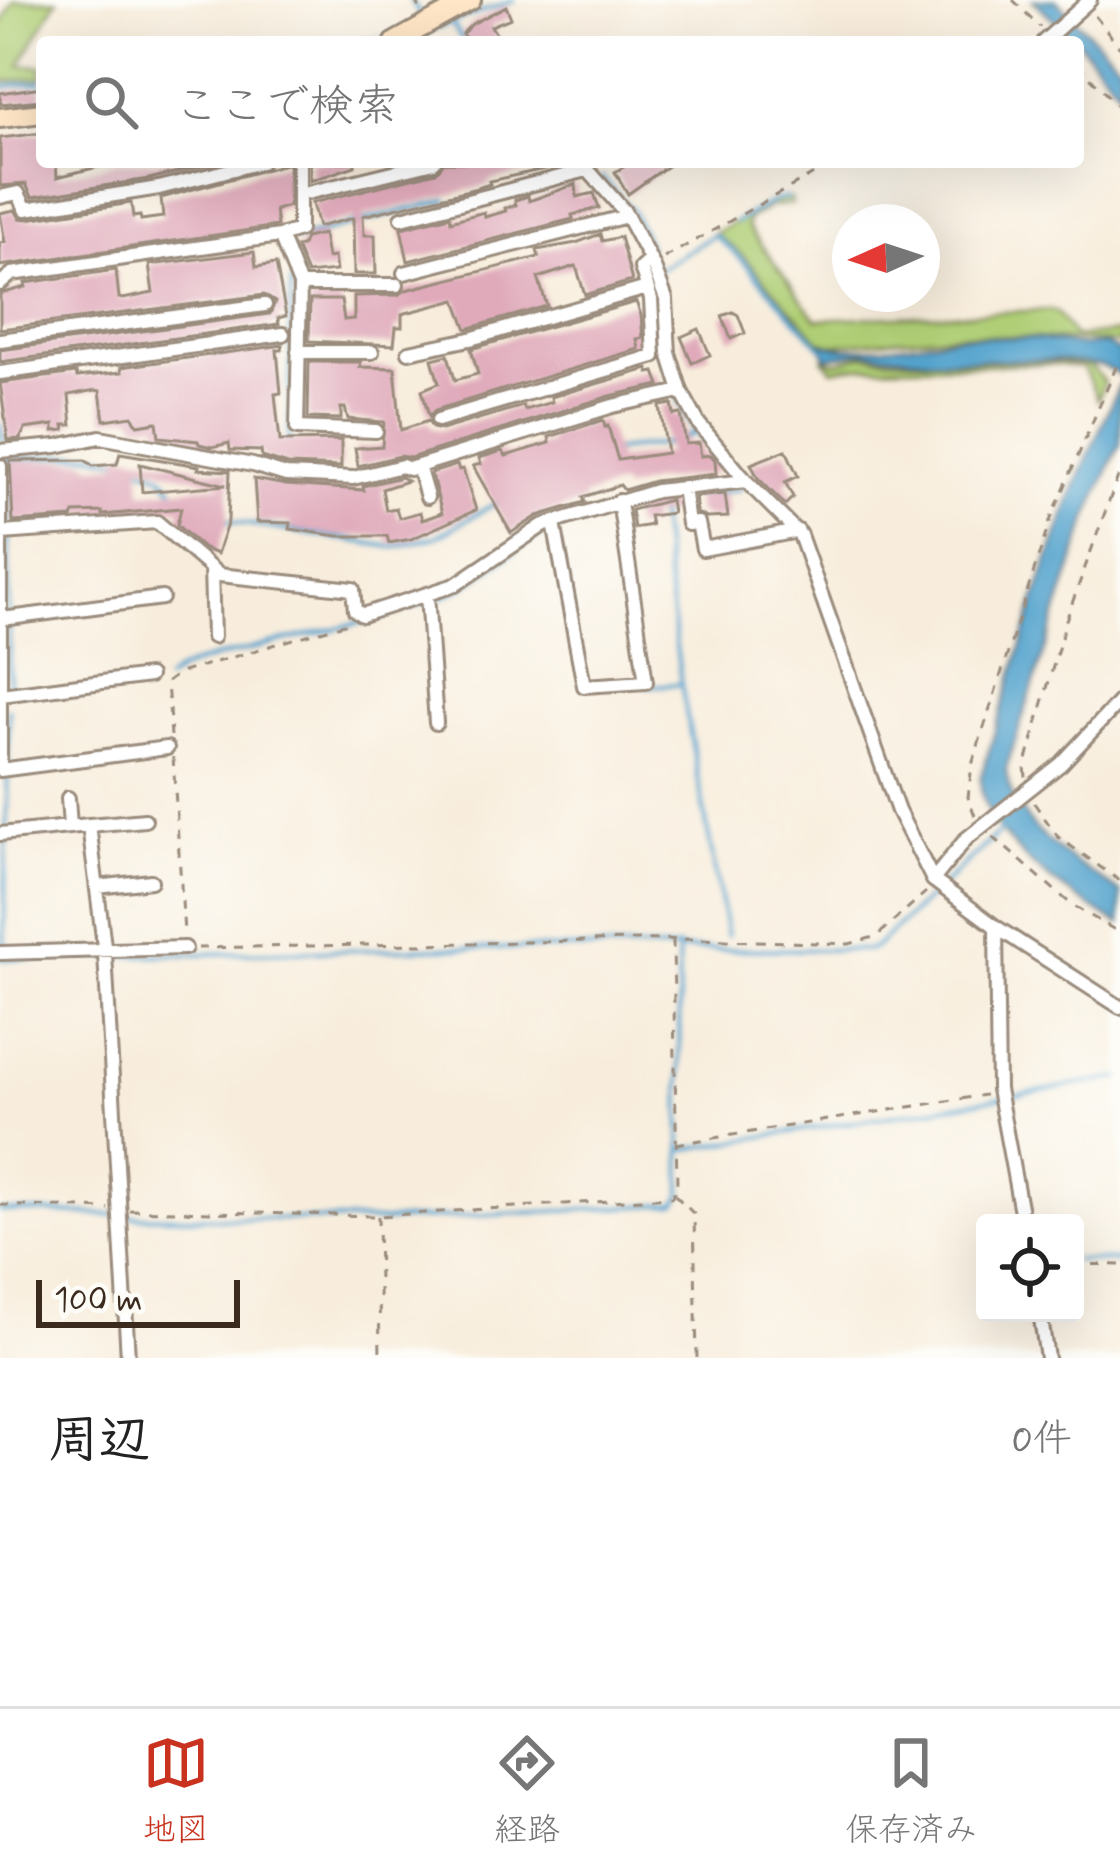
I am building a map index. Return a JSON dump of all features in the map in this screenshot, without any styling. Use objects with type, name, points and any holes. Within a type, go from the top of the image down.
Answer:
[{"type":"main road","points":[[408,36],[471,0]]},
{"type":"main road","points":[[0,118],[36,114]]},
{"type":"street","points":[[1051,36],[1086,5]]},
{"type":"street","points":[[0,197],[18,193],[26,209],[159,188],[225,168]]},
{"type":"street","points":[[0,284],[12,274],[299,230],[299,168]]},
{"type":"street","points":[[299,195],[409,168]]},
{"type":"street","points":[[402,218],[577,168]]},
{"type":"street","points":[[586,168],[627,216],[654,261],[665,294],[662,355]]},
{"type":"street","points":[[300,285],[400,279],[627,216]]},
{"type":"street","points":[[280,236],[300,285],[297,428],[376,431]]},
{"type":"street","points":[[654,261],[641,268],[676,393],[746,481],[798,531],[883,772],[937,884],[1120,1007]]},
{"type":"street","points":[[409,352],[470,340],[647,288]]},
{"type":"street","points":[[0,340],[265,305]]},
{"type":"street","points":[[191,315],[195,346]]},
{"type":"street","points":[[0,373],[283,334]]},
{"type":"street","points":[[298,352],[372,352]]},
{"type":"street","points":[[438,420],[662,355]]},
{"type":"street","points":[[0,452],[113,437],[287,476],[353,478],[418,466],[613,406],[676,393]]},
{"type":"street","points":[[0,466],[1,602],[6,619],[0,748],[4,769],[167,748]]},
{"type":"street","points":[[418,466],[427,496]]},
{"type":"street","points":[[4,532],[157,523],[219,575],[353,589],[356,610],[362,615],[427,600],[471,576],[530,533],[554,523],[619,501],[683,487],[746,481]]},
{"type":"street","points":[[683,487],[688,524],[698,524],[703,549],[798,531]]},
{"type":"street","points":[[554,523],[584,686],[646,682],[619,501]]},
{"type":"street","points":[[211,568],[213,638]]},
{"type":"street","points":[[6,619],[162,598]]},
{"type":"street","points":[[427,600],[436,723]]},
{"type":"street","points":[[1,695],[149,676]]},
{"type":"street","points":[[937,884],[937,872],[989,831],[1025,792],[1089,737],[1120,700]]},
{"type":"street","points":[[68,798],[70,826]]},
{"type":"street","points":[[4,833],[146,820]]},
{"type":"street","points":[[89,825],[105,954],[128,1358]]},
{"type":"street","points":[[97,887],[151,881]]},
{"type":"street","points":[[996,927],[999,1096],[1021,1214]]},
{"type":"street","points":[[0,953],[105,954],[185,948]]},
{"type":"street","points":[[1041,1322],[1047,1358]]},
{"type":"path","points":[[1013,0],[1045,36]]},
{"type":"path","points":[[1086,5],[1120,47]]},
{"type":"path","points":[[1084,70],[1120,109]]},
{"type":"path","points":[[654,261],[824,168]]},
{"type":"path","points":[[1120,358],[1050,521],[973,765],[968,796],[989,831],[1072,905],[1120,933]]},
{"type":"path","points":[[1120,471],[1066,620],[1025,767],[1025,792],[1042,820],[1120,881]]},
{"type":"path","points":[[349,624],[179,673],[167,682],[185,948],[865,941],[877,937],[937,884]]},
{"type":"path","points":[[673,944],[679,1198],[694,1214],[697,1358]]},
{"type":"path","points":[[680,1144],[999,1096]]},
{"type":"path","points":[[0,1205],[120,1214],[378,1220],[679,1198]]},
{"type":"path","points":[[378,1220],[380,1358]]},
{"type":"path","points":[[1084,1264],[1120,1265]]},
{"type":"green space","points":[[14,0],[57,0],[20,65],[36,66],[36,79],[0,82],[0,27]]},
{"type":"green space","points":[[791,199],[792,204],[771,206],[748,220],[747,226],[816,319],[1051,310],[1074,337],[1120,332],[1120,343],[962,334],[830,345],[820,341],[742,255],[714,233],[777,200]]},
{"type":"green space","points":[[863,355],[1034,361],[1091,366],[1104,382],[1098,400],[1083,368],[1055,364],[833,370],[824,360],[837,362]]},
{"type":"water","points":[[1033,0],[1056,0],[1120,64],[1120,92],[1084,49],[1084,36],[1072,36]]},
{"type":"water","points":[[963,336],[1105,344],[1120,352],[1120,375],[1102,366],[1061,360],[929,359],[863,352],[826,358],[821,343],[870,348]]},
{"type":"water","points":[[1120,383],[1120,444],[1091,510],[1006,769],[1010,789],[1032,825],[1066,856],[1120,892],[1120,925],[1055,883],[1013,846],[996,825],[980,779],[1045,570]]},
{"type":"building","points":[[506,6],[511,18],[491,26],[497,36],[464,36],[472,24]]},
{"type":"building","points":[[36,88],[36,101],[0,104],[0,93]]},
{"type":"building","points":[[36,134],[36,168],[56,168],[57,177],[94,168],[194,168],[32,197],[26,184],[0,186],[0,138]]},
{"type":"building","points":[[271,168],[289,168],[289,206],[275,210],[277,226],[0,266],[0,243],[5,242],[0,213],[15,210],[20,218],[28,219],[131,203],[133,217],[141,220],[163,217],[161,198]]},
{"type":"building","points":[[310,168],[349,168],[310,181]]},
{"type":"building","points":[[439,168],[549,168],[363,216],[364,235],[375,235],[376,274],[354,274],[353,218],[318,227],[312,203]]},
{"type":"building","points":[[622,168],[665,168],[628,194],[615,172]]},
{"type":"building","points":[[576,184],[577,197],[594,193],[599,208],[572,215],[573,219],[408,261],[401,228],[450,216],[451,221],[484,212],[485,217],[506,211],[516,205],[515,200],[528,196],[529,201]]},
{"type":"building","points":[[323,234],[327,258],[334,257],[336,271],[307,274],[296,247],[305,238]]},
{"type":"building","points":[[600,234],[602,241],[620,237],[632,281],[585,295],[576,266],[538,278],[547,306],[467,329],[456,300],[402,314],[394,345],[309,341],[310,300],[341,300],[344,320],[354,319],[354,296],[398,295],[539,257],[537,250]]},
{"type":"building","points":[[254,252],[256,267],[276,264],[286,316],[278,318],[279,324],[0,362],[0,350],[270,314],[275,302],[264,295],[0,329],[0,294],[26,287],[25,283],[116,270],[119,298],[123,299],[153,293],[149,265]]},
{"type":"building","points":[[636,302],[643,338],[637,339],[639,349],[435,410],[429,416],[422,390],[439,383],[432,359],[448,355],[455,380],[478,374],[471,349]]},
{"type":"building","points":[[733,312],[745,333],[731,339],[722,316]]},
{"type":"building","points":[[699,329],[710,355],[692,363],[681,337]]},
{"type":"building","points":[[283,345],[277,350],[281,393],[275,394],[280,441],[341,440],[341,467],[288,465],[262,457],[261,451],[230,450],[229,443],[212,447],[159,437],[157,422],[138,425],[132,416],[104,420],[100,391],[96,390],[69,395],[72,425],[64,425],[65,430],[54,431],[54,425],[25,429],[20,439],[8,440],[0,383],[122,372],[121,367]]},
{"type":"building","points":[[309,362],[361,362],[360,367],[395,368],[401,430],[428,421],[441,430],[523,406],[525,410],[552,402],[551,397],[648,369],[655,372],[660,385],[410,458],[358,466],[355,448],[382,446],[384,422],[348,419],[345,408],[341,408],[341,419],[308,418]]},
{"type":"building","points":[[672,404],[674,415],[681,414],[686,444],[699,443],[701,456],[711,455],[716,474],[654,481],[624,490],[620,485],[538,516],[511,533],[473,466],[481,464],[479,458],[502,451],[506,456],[550,443],[549,437],[603,420],[618,460],[667,453],[660,406]]},
{"type":"building","points":[[786,450],[798,476],[785,482],[793,497],[785,505],[751,464]]},
{"type":"building","points":[[120,453],[230,471],[228,521],[217,554],[177,525],[181,508],[74,513],[72,518],[13,522],[10,461],[117,464]],"holes":[[[140,464],[226,485],[142,492]]]},
{"type":"building","points":[[457,465],[463,469],[476,510],[411,539],[389,543],[387,536],[338,536],[290,529],[291,523],[257,522],[254,479],[364,490],[363,486],[401,477],[407,481],[382,489],[386,510],[396,508],[399,518],[420,512],[422,520],[442,513],[431,473]]},
{"type":"building","points":[[725,494],[728,517],[707,518],[697,513],[695,497]]},
{"type":"building","points":[[670,500],[672,513],[649,516],[651,525],[634,528],[631,510]]},
{"type":"waterway","points":[[411,0],[422,19]]},
{"type":"waterway","points":[[438,28],[514,0]]},
{"type":"waterway","points":[[451,23],[460,36]]},
{"type":"waterway","points":[[0,87],[36,83]]},
{"type":"waterway","points":[[602,177],[631,209],[649,246]]},
{"type":"waterway","points":[[736,222],[787,198]]},
{"type":"waterway","points":[[296,239],[447,200]]},
{"type":"waterway","points":[[658,269],[714,235],[822,348]]},
{"type":"waterway","points":[[289,442],[291,283]]},
{"type":"waterway","points":[[661,311],[669,374],[696,432],[682,439]]},
{"type":"waterway","points":[[0,425],[3,440]]},
{"type":"waterway","points":[[698,434],[718,457]]},
{"type":"waterway","points":[[611,451],[671,443]]},
{"type":"waterway","points":[[0,459],[92,454],[120,460]]},
{"type":"waterway","points":[[8,458],[9,686]]},
{"type":"waterway","points":[[136,466],[161,475],[175,491]]},
{"type":"waterway","points":[[688,494],[736,490],[744,484]]},
{"type":"waterway","points":[[657,501],[681,684],[727,936]]},
{"type":"waterway","points":[[228,521],[392,547],[436,537],[498,502]]},
{"type":"waterway","points":[[166,680],[207,660],[440,598],[551,530]]},
{"type":"waterway","points":[[648,686],[681,684]]},
{"type":"waterway","points":[[4,949],[9,709]]},
{"type":"waterway","points":[[0,959],[441,948],[867,950],[1003,829]]},
{"type":"waterway","points":[[126,1216],[383,1221],[676,1204],[682,1195],[678,947]]},
{"type":"waterway","points":[[681,1150],[1120,1078]]},
{"type":"waterway","points":[[0,1211],[114,1215]]},
{"type":"waterway","points":[[1084,1260],[1120,1261]]}]
